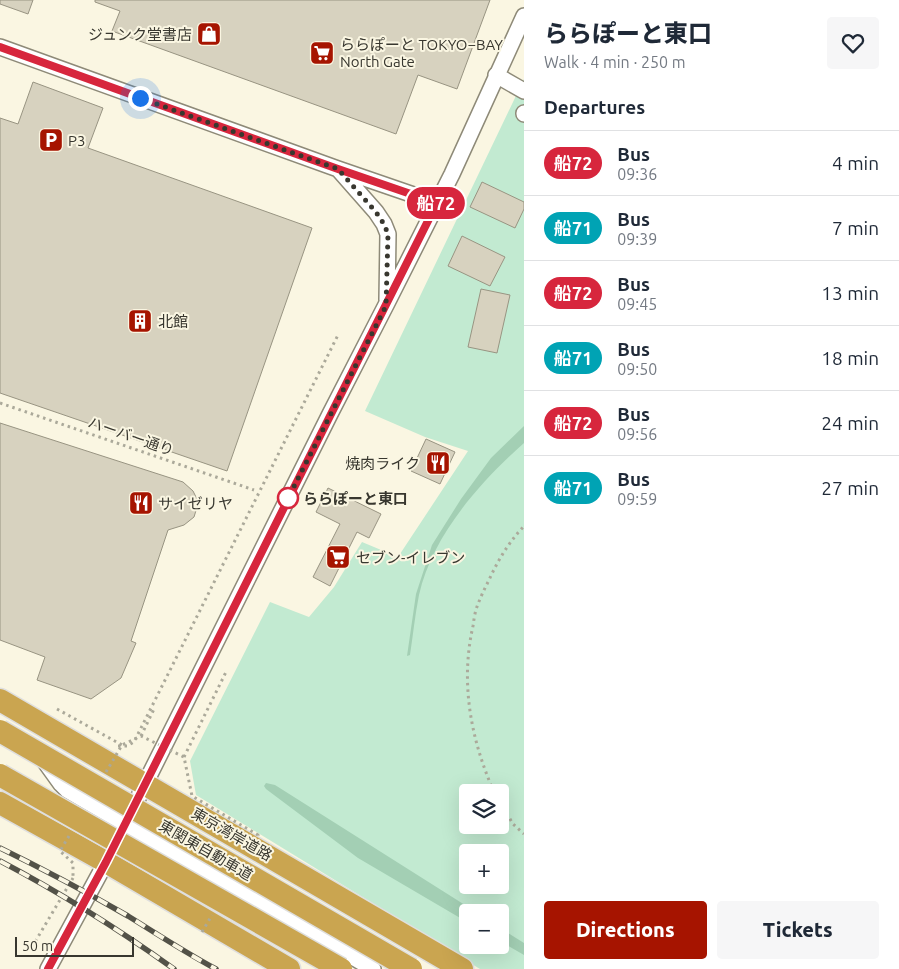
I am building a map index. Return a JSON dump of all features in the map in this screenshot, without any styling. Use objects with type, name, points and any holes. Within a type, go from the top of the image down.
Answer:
[{"type":"highway","name":"東京湾岸道路","points":[[0,700],[146,783],[462,969]]},
{"type":"highway","name":"東関東自動車道","points":[[0,731],[411,969]]},
{"type":"highway","points":[[0,775],[341,969]]},
{"type":"highway","points":[[0,803],[106,862],[289,969]]},
{"type":"street","points":[[48,969],[106,862],[386,306],[437,203],[524,16]]},
{"type":"street","points":[[0,48],[437,203]]},
{"type":"street","points":[[496,75],[524,92]]},
{"type":"street","points":[[338,169],[376,212],[388,234],[386,306]]},
{"type":"street","points":[[0,724],[29,742],[61,784],[68,790],[372,969]]},
{"type":"path","points":[[122,745],[91,728],[100,737],[119,746],[127,746],[134,742],[338,334]]},
{"type":"path","name":"ハーバー通り","points":[[0,403],[254,490]]},
{"type":"path","points":[[491,784],[478,753],[469,708],[467,663],[470,636],[477,605],[495,567],[513,537],[524,526]]},
{"type":"path","points":[[141,736],[210,588]]},
{"type":"path","points":[[184,757],[226,672]]},
{"type":"path","points":[[509,817],[513,824],[524,834]]},
{"type":"path","points":[[32,947],[73,878]]},
{"type":"green space","points":[[524,79],[524,969],[480,969],[196,795],[190,761],[270,602],[309,617],[334,587],[362,542],[398,557],[468,451],[425,437],[365,411]]},
{"type":"green space","points":[[524,426],[524,443],[507,458],[475,493],[446,531],[435,552],[425,573],[419,595],[410,655],[407,656],[416,594],[432,545],[461,499],[491,458]]},
{"type":"green space","points":[[266,783],[275,785],[463,904],[459,904],[459,917],[358,858],[264,786]]},
{"type":"green space","points":[[509,934],[524,943],[524,955],[509,946]]},
{"type":"building","points":[[0,0],[33,0],[28,14],[0,4]]},
{"type":"building","name":"ららぽーと TOKYO−BAY North Gate","points":[[95,0],[490,0],[457,89],[418,75],[396,134],[112,31],[120,11],[95,2]]},
{"type":"building","name":"北館","points":[[33,82],[103,108],[88,148],[312,228],[227,471],[0,393],[0,118],[18,124]]},
{"type":"building","points":[[482,182],[524,202],[524,209],[515,228],[470,207]]},
{"type":"building","points":[[462,236],[505,257],[490,286],[448,266]]},
{"type":"building","points":[[481,289],[510,295],[497,353],[468,347]]},
{"type":"building","points":[[0,423],[183,482],[193,491],[196,497],[198,504],[194,517],[184,525],[168,530],[131,641],[136,643],[121,678],[91,699],[37,680],[45,657],[0,640]]},
{"type":"building","points":[[426,439],[455,452],[440,484],[411,471]]},
{"type":"building","points":[[328,488],[381,514],[369,538],[357,532],[330,586],[313,577],[340,524],[316,512]]},
{"type":"railway","points":[[0,848],[112,907],[216,969]]},
{"type":"railway","points":[[0,861],[89,912],[174,969]]},
{"type":"bus line","name":"船72","points":[[0,47],[437,203],[106,862],[48,969]]},
{"type":"place","name":"ジュンク堂書店","points":[[209,34]]},
{"type":"place","name":"ららぽーと TOKYO−BAY North Gate","points":[[322,53]]},
{"type":"place","name":"P3","points":[[51,140]]},
{"type":"place","name":"北館","points":[[140,321]]},
{"type":"place","name":"焼肉ライク","points":[[438,463]]},
{"type":"place","name":"ららぽーと東口","points":[[288,498]]},
{"type":"place","name":"サイゼリヤ","points":[[141,503]]},
{"type":"place","name":"セブン-イレブン","points":[[338,557]]},
{"type":"route","points":[[140,98],[338,169],[376,212],[388,234],[386,306],[284,506],[288,498]]}]
